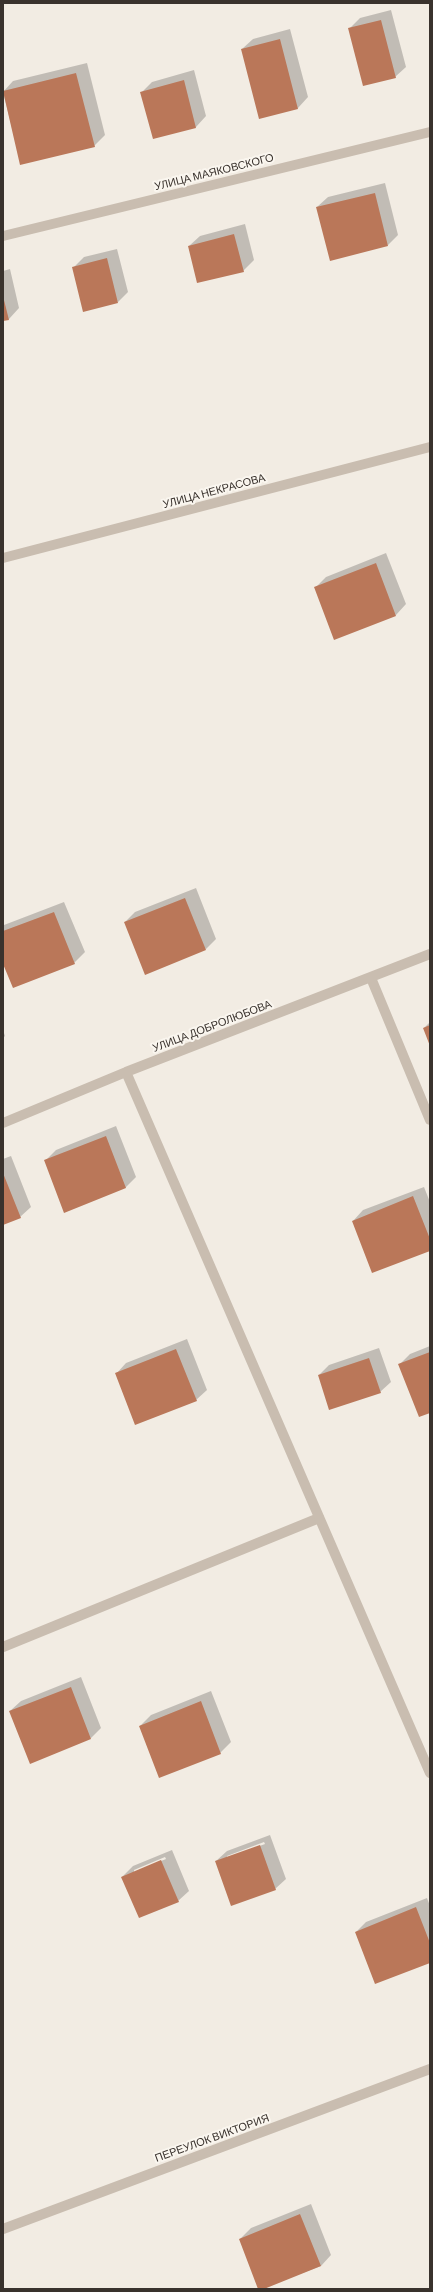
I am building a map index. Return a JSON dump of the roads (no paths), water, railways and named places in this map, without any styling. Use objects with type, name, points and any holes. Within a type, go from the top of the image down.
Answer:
[{"type":"street","name":"УЛИЦА МАЯКОВСКОГО","points":[[3,236],[430,132]]},
{"type":"street","name":"УЛИЦА НЕКРАСОВА","points":[[3,558],[430,447]]},
{"type":"street","name":"УЛИЦА ДОБРОЛЮБОВА","points":[[3,1123],[126,1072],[430,954]]},
{"type":"street","points":[[371,978],[430,1120]]},
{"type":"street","points":[[126,1072],[430,1773]]},
{"type":"street","points":[[3,1647],[319,1518]]},
{"type":"street","name":"ПЕРЕУЛОК ВИКТОРИЯ","points":[[3,2229],[430,2069]]}]
